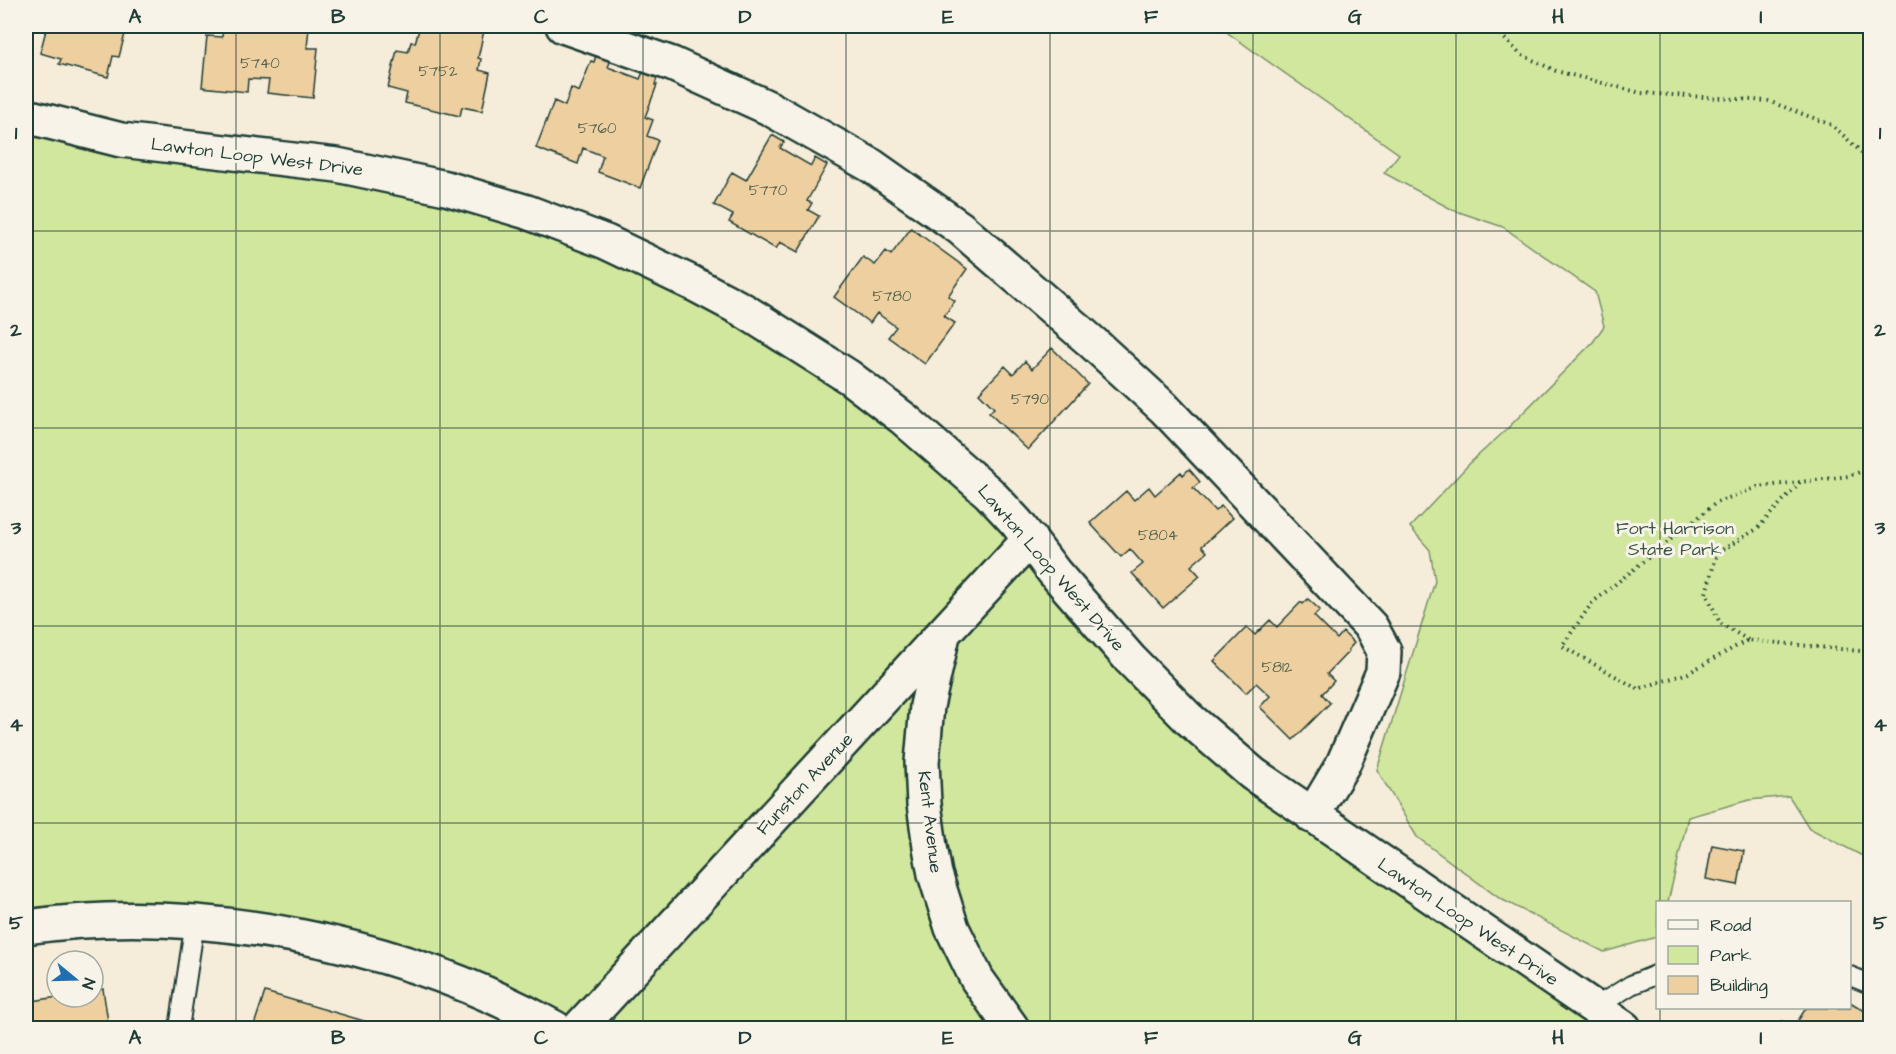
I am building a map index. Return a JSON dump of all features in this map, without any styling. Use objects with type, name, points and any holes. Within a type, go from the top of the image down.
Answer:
[{"type":"street","points":[[563,26],[653,56],[714,81],[790,119],[907,189],[988,251],[1122,369],[1199,444],[1371,627],[1384,651],[1385,662],[1382,677],[1343,764],[1312,816]]},
{"type":"street","name":"Lawton Loop West Drive","points":[[26,116],[94,135],[130,141],[309,160],[446,188],[516,209],[606,242],[692,282],[743,309],[849,377],[904,419],[965,471],[989,493],[1030,539],[1054,572],[1130,659],[1188,718],[1253,774],[1624,1029]]},
{"type":"street","name":"Funston Avenue","points":[[579,1029],[1030,539]]},
{"type":"street","name":"Kent Avenue","points":[[943,635],[927,706],[922,762],[924,804],[930,847],[935,874],[952,928],[977,979],[1012,1029]]},
{"type":"street","points":[[26,927],[122,920],[195,922],[229,925],[300,937],[382,957],[436,975],[555,1029]]},
{"type":"lane","points":[[179,1029],[195,922]]},
{"type":"lane","points":[[1594,1008],[1630,985],[1656,975]]},
{"type":"lane","points":[[1851,976],[1870,984]]},
{"type":"path","points":[[1492,26],[1520,54],[1556,70],[1641,93],[1768,101],[1832,125],[1870,160]]},
{"type":"path","points":[[1748,640],[1688,673],[1638,689],[1562,646],[1592,603],[1717,502],[1758,487],[1849,476],[1870,468]]},
{"type":"path","points":[[1800,482],[1757,529],[1718,553],[1706,593],[1720,623],[1748,640],[1870,652]]},
{"type":"green space","name":"Fort Harrison State Park","points":[[1218,26],[1870,26],[1870,860],[1809,828],[1789,796],[1749,800],[1688,817],[1668,901],[1656,901],[1656,937],[1604,952],[1499,898],[1417,837],[1377,770],[1435,581],[1430,550],[1410,527],[1472,461],[1593,342],[1604,326],[1595,292],[1503,227],[1453,210],[1384,173],[1399,154]]},
{"type":"green space","points":[[26,116],[240,152],[578,231],[904,419],[1149,679],[1624,1028],[555,1028],[327,942],[26,927]]},
{"type":"building","points":[[47,26],[127,26],[119,57],[113,56],[108,77],[59,64],[61,59],[40,53]]},
{"type":"building","points":[[223,26],[309,27],[307,48],[318,48],[313,98],[267,93],[269,80],[248,79],[247,92],[202,87],[207,36],[222,37]]},
{"type":"building","points":[[420,26],[485,26],[478,58],[481,59],[479,70],[490,73],[482,111],[462,107],[460,116],[405,103],[407,93],[388,88],[397,50],[408,52],[411,42],[415,43]]},
{"type":"building","points":[[596,55],[611,60],[608,67],[640,79],[643,72],[657,78],[655,85],[657,85],[645,117],[653,120],[647,136],[658,140],[640,188],[598,172],[603,156],[583,148],[578,164],[536,148],[554,101],[565,106],[571,88],[579,92],[591,61],[594,62]]},
{"type":"building","points":[[772,135],[784,142],[780,148],[811,166],[815,158],[827,165],[807,201],[812,203],[808,210],[819,216],[798,252],[780,242],[776,249],[729,222],[733,215],[714,205],[732,172],[746,180]]},
{"type":"building","points":[[911,228],[967,269],[948,296],[955,301],[944,316],[955,323],[925,364],[888,337],[896,327],[877,313],[870,323],[834,297],[863,257],[875,265],[886,251],[891,255]]},
{"type":"building","points":[[1052,348],[1088,384],[1028,450],[989,413],[994,408],[979,393],[1005,366],[1013,374],[1025,361],[1032,369]]},
{"type":"building","points":[[1189,469],[1200,482],[1193,488],[1215,511],[1221,506],[1232,518],[1202,546],[1207,552],[1191,566],[1200,576],[1163,608],[1132,573],[1143,564],[1130,549],[1121,557],[1090,523],[1126,491],[1134,500],[1149,487],[1155,495],[1181,472],[1183,475]]},
{"type":"building","points":[[1308,599],[1320,610],[1314,616],[1337,639],[1343,632],[1354,643],[1327,674],[1334,681],[1322,694],[1330,703],[1293,740],[1260,707],[1270,696],[1256,683],[1246,693],[1214,661],[1247,627],[1255,635],[1270,620],[1277,627],[1301,602],[1303,604]]},
{"type":"building","points":[[1712,845],[1744,851],[1738,885],[1706,879]]},
{"type":"building","points":[[265,992],[388,1028],[253,1028]]},
{"type":"building","points":[[45,999],[45,1009],[105,1009],[105,1002],[109,1028],[26,1028],[26,1002]]},
{"type":"building","points":[[1851,1003],[1870,1014],[1862,1028],[1777,1028],[1782,1021],[1794,1027],[1805,1009],[1851,1009]]}]
